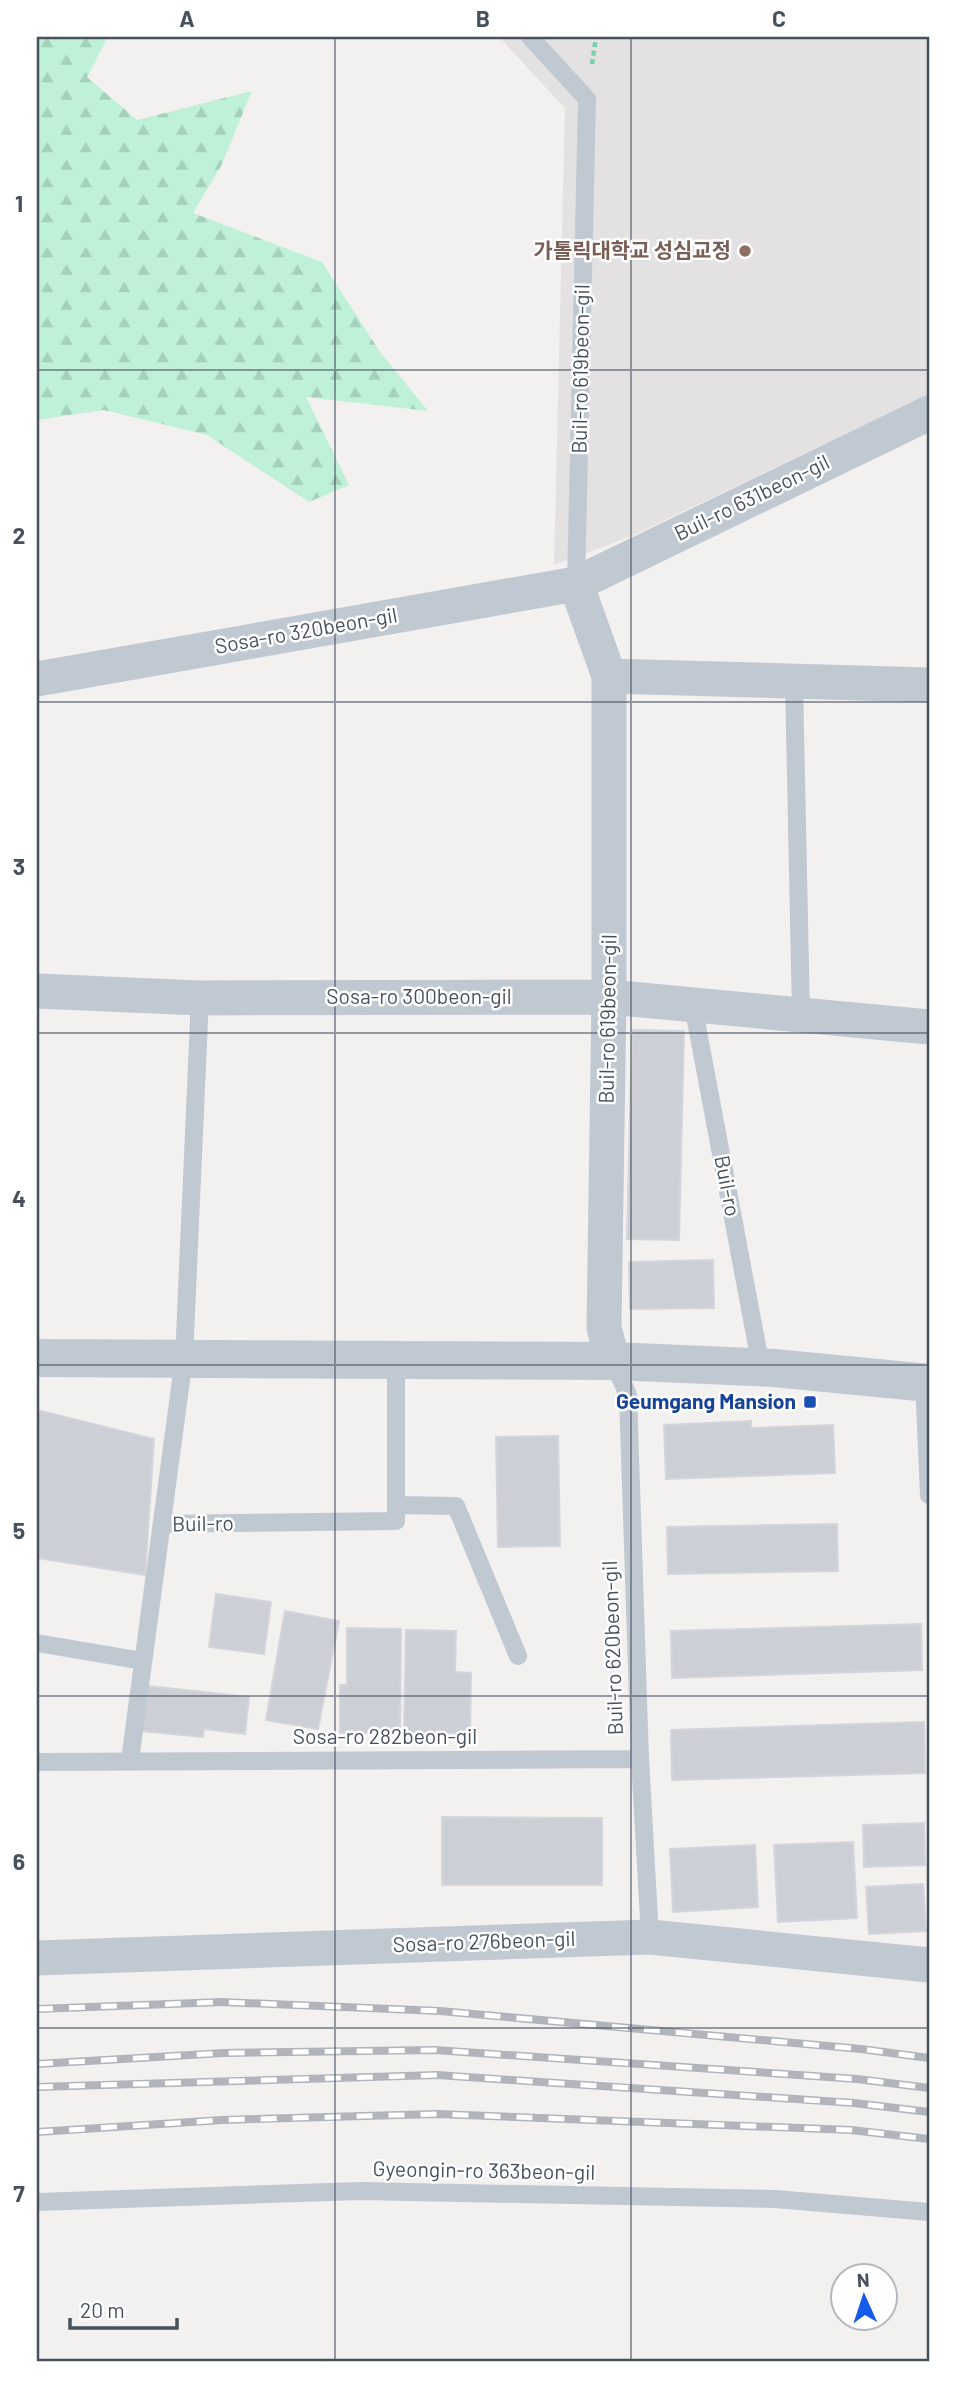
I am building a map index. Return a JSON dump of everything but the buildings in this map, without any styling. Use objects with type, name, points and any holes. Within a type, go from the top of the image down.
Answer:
[{"type":"street","name":"Buil-ro 631beon-gil","points":[[576,584],[929,413]]},
{"type":"street","name":"Buil-ro 619beon-gil","points":[[576,584],[609,676],[604,1328],[613,1361]]},
{"type":"street","name":"Sosa-ro 320beon-gil","points":[[37,679],[576,584]]},
{"type":"street","points":[[609,676],[929,685]]},
{"type":"street","name":"Sosa-ro 300beon-gil","points":[[37,991],[200,998],[608,997],[929,1027]]},
{"type":"street","points":[[37,1358],[613,1361],[761,1367],[926,1383]]},
{"type":"street","name":"Sosa-ro 276beon-gil","points":[[37,1958],[650,1937],[929,1965]]},
{"type":"lane","name":"Buil-ro 619beon-gil","points":[[530,37],[587,99],[576,584]]},
{"type":"lane","points":[[794,681],[801,1016]]},
{"type":"lane","name":"Buil-ro","points":[[200,998],[184,1358],[162,1524],[396,1521],[396,1505]]},
{"type":"lane","name":"Buil-ro","points":[[693,1005],[761,1367]]},
{"type":"lane","points":[[396,1359],[396,1505],[456,1506],[518,1656]]},
{"type":"lane","name":"Buil-ro 620beon-gil","points":[[613,1361],[628,1395],[639,1759],[650,1937]]},
{"type":"lane","points":[[926,1383],[929,1495]]},
{"type":"lane","points":[[130,1760],[162,1524]]},
{"type":"lane","points":[[37,1643],[143,1661]]},
{"type":"lane","name":"Sosa-ro 282beon-gil","points":[[37,1762],[639,1759]]},
{"type":"lane","name":"Gyeongin-ro 363beon-gil","points":[[37,2202],[360,2191],[775,2199],[929,2212]]},
{"type":"shaded area","name":"가톨릭대학교 성심교정","points":[[499,37],[929,37],[929,394],[632,536],[554,565],[565,108]]},
{"type":"green space","points":[[37,37],[108,37],[87,77],[137,120],[252,91],[221,166],[193,213],[322,262],[380,352],[428,411],[306,397],[349,485],[309,502],[207,435],[104,410],[37,420]]},
{"type":"railway","points":[[37,2009],[222,2002],[440,2011],[861,2049],[929,2058]]},
{"type":"railway","points":[[37,2064],[224,2053],[435,2050],[857,2079],[929,2088]]},
{"type":"railway","points":[[37,2087],[437,2075],[854,2103],[929,2112]]},
{"type":"railway","points":[[37,2132],[222,2120],[437,2114],[851,2130],[929,2139]]},
{"type":"place","name":"가톨릭대학교 성심교정","points":[[745,251]]},
{"type":"place","name":"Geumgang Mansion","points":[[810,1402]]}]
